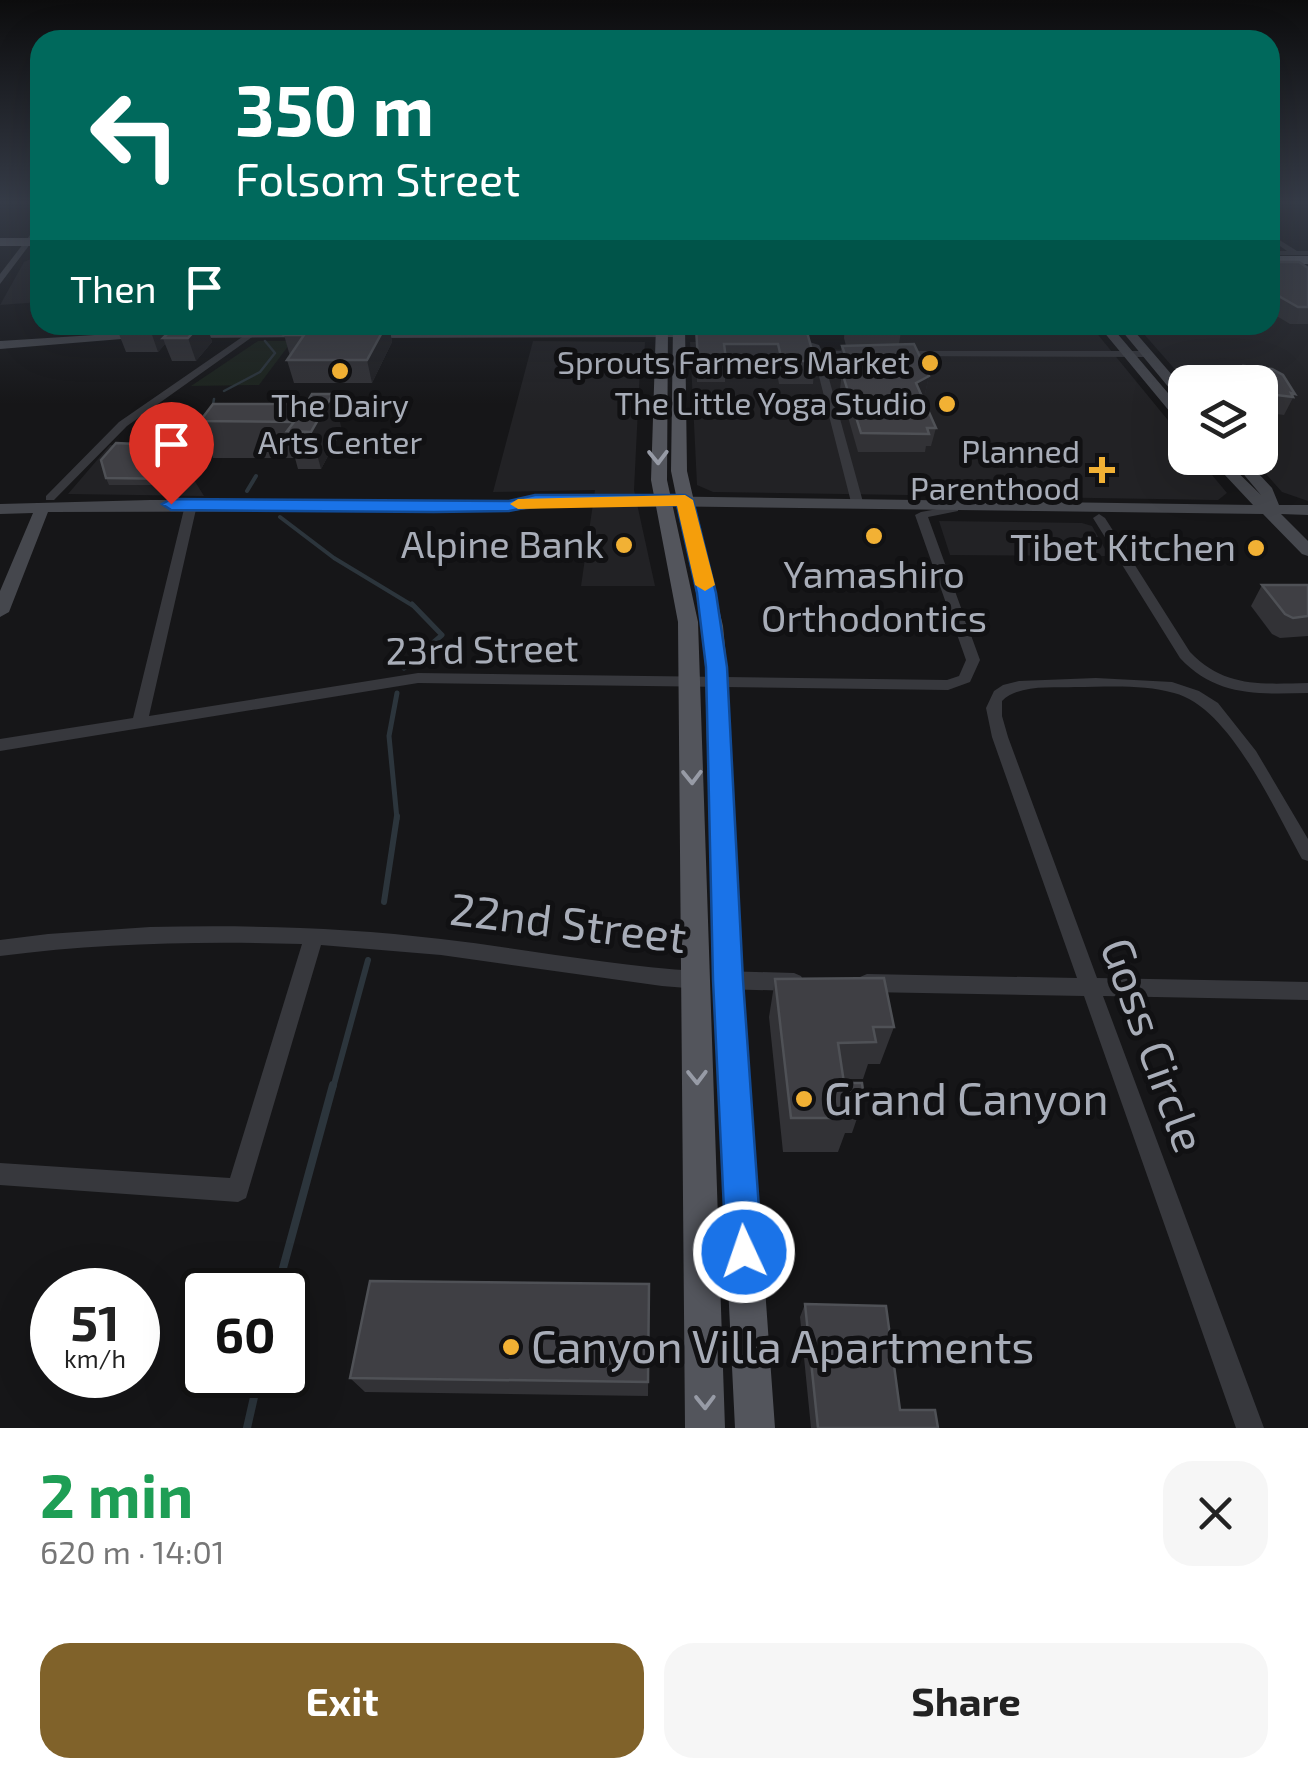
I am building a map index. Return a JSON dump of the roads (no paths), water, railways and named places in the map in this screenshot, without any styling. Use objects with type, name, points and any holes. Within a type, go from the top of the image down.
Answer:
[{"type":"main road","points":[[0,345],[96,335]]},
{"type":"main road","points":[[251,335],[323,335]]},
{"type":"main road","points":[[672,335],[658,435],[663,506],[704,682]]},
{"type":"main road","points":[[673,335],[679,471],[713,626],[704,682],[711,980],[705,1428]]},
{"type":"main road","points":[[1112,335],[1168,401]]},
{"type":"main road","points":[[1132,335],[1168,377]]},
{"type":"main road","points":[[1230,475],[1276,515],[1308,551]]},
{"type":"main road","points":[[1253,475],[1267,491],[1276,515]]},
{"type":"main road","points":[[0,499],[46,504],[509,506],[534,512],[663,506],[1099,518],[1276,515],[1308,510]]},
{"type":"main road","points":[[686,507],[858,502],[985,504],[1276,515],[1308,522]]},
{"type":"main road","points":[[0,509],[46,504]]},
{"type":"main road","points":[[0,612],[6,586],[46,504]]},
{"type":"main road","points":[[711,980],[755,1428]]},
{"type":"street","points":[[46,504],[123,424],[251,335]]},
{"type":"street","points":[[776,337],[812,342],[818,354],[858,502]]},
{"type":"street","points":[[818,354],[874,354]]},
{"type":"street","points":[[892,354],[1152,358]]},
{"type":"street","points":[[921,514],[985,504]]},
{"type":"street","points":[[140,721],[191,505]]},
{"type":"street","name":"23rd Street","points":[[0,745],[418,678],[948,686],[968,676],[972,652],[921,514]]},
{"type":"street","points":[[1099,518],[1185,655],[1209,677],[1238,687],[1308,688]]},
{"type":"street","name":"Goss Circle","points":[[1250,1428],[1088,987],[994,714],[995,699],[1005,690],[1020,686],[1147,685],[1174,687],[1192,694],[1214,707],[1227,724],[1308,854]]},
{"type":"street","name":"22nd Street","points":[[0,948],[58,939],[147,936],[313,939],[418,945],[711,980],[1308,991]]},
{"type":"street","points":[[0,1174],[238,1190],[313,939]]},
{"type":"waterway","points":[[224,391],[260,372],[275,353],[265,341]]},
{"type":"waterway","points":[[212,410],[214,399]]},
{"type":"waterway","points":[[247,491],[256,476]]},
{"type":"waterway","points":[[280,517],[334,558],[415,607]]},
{"type":"waterway","points":[[404,668],[442,635],[415,607]]},
{"type":"waterway","points":[[397,693],[389,736],[397,817]]},
{"type":"waterway","points":[[384,902],[397,817]]},
{"type":"waterway","points":[[333,1088],[368,960]]},
{"type":"waterway","points":[[283,1268],[333,1085]]},
{"type":"waterway","points":[[247,1428],[254,1398]]},
{"type":"place","name":"Sprouts Farmers Market","points":[[930,363]]},
{"type":"place","name":"The Dairy Arts Center","points":[[340,371]]},
{"type":"place","name":"The Little Yoga Studio","points":[[947,404]]},
{"type":"place","name":"Planned Parenthood","points":[[1102,470]]},
{"type":"place","name":"Yamashiro Orthodontics","points":[[874,536]]},
{"type":"place","name":"Alpine Bank","points":[[624,545]]},
{"type":"place","name":"Tibet Kitchen","points":[[1256,548]]},
{"type":"place","name":"Grand Canyon","points":[[804,1099]]},
{"type":"place","name":"Canyon Villa Apartments","points":[[511,1347]]}]
